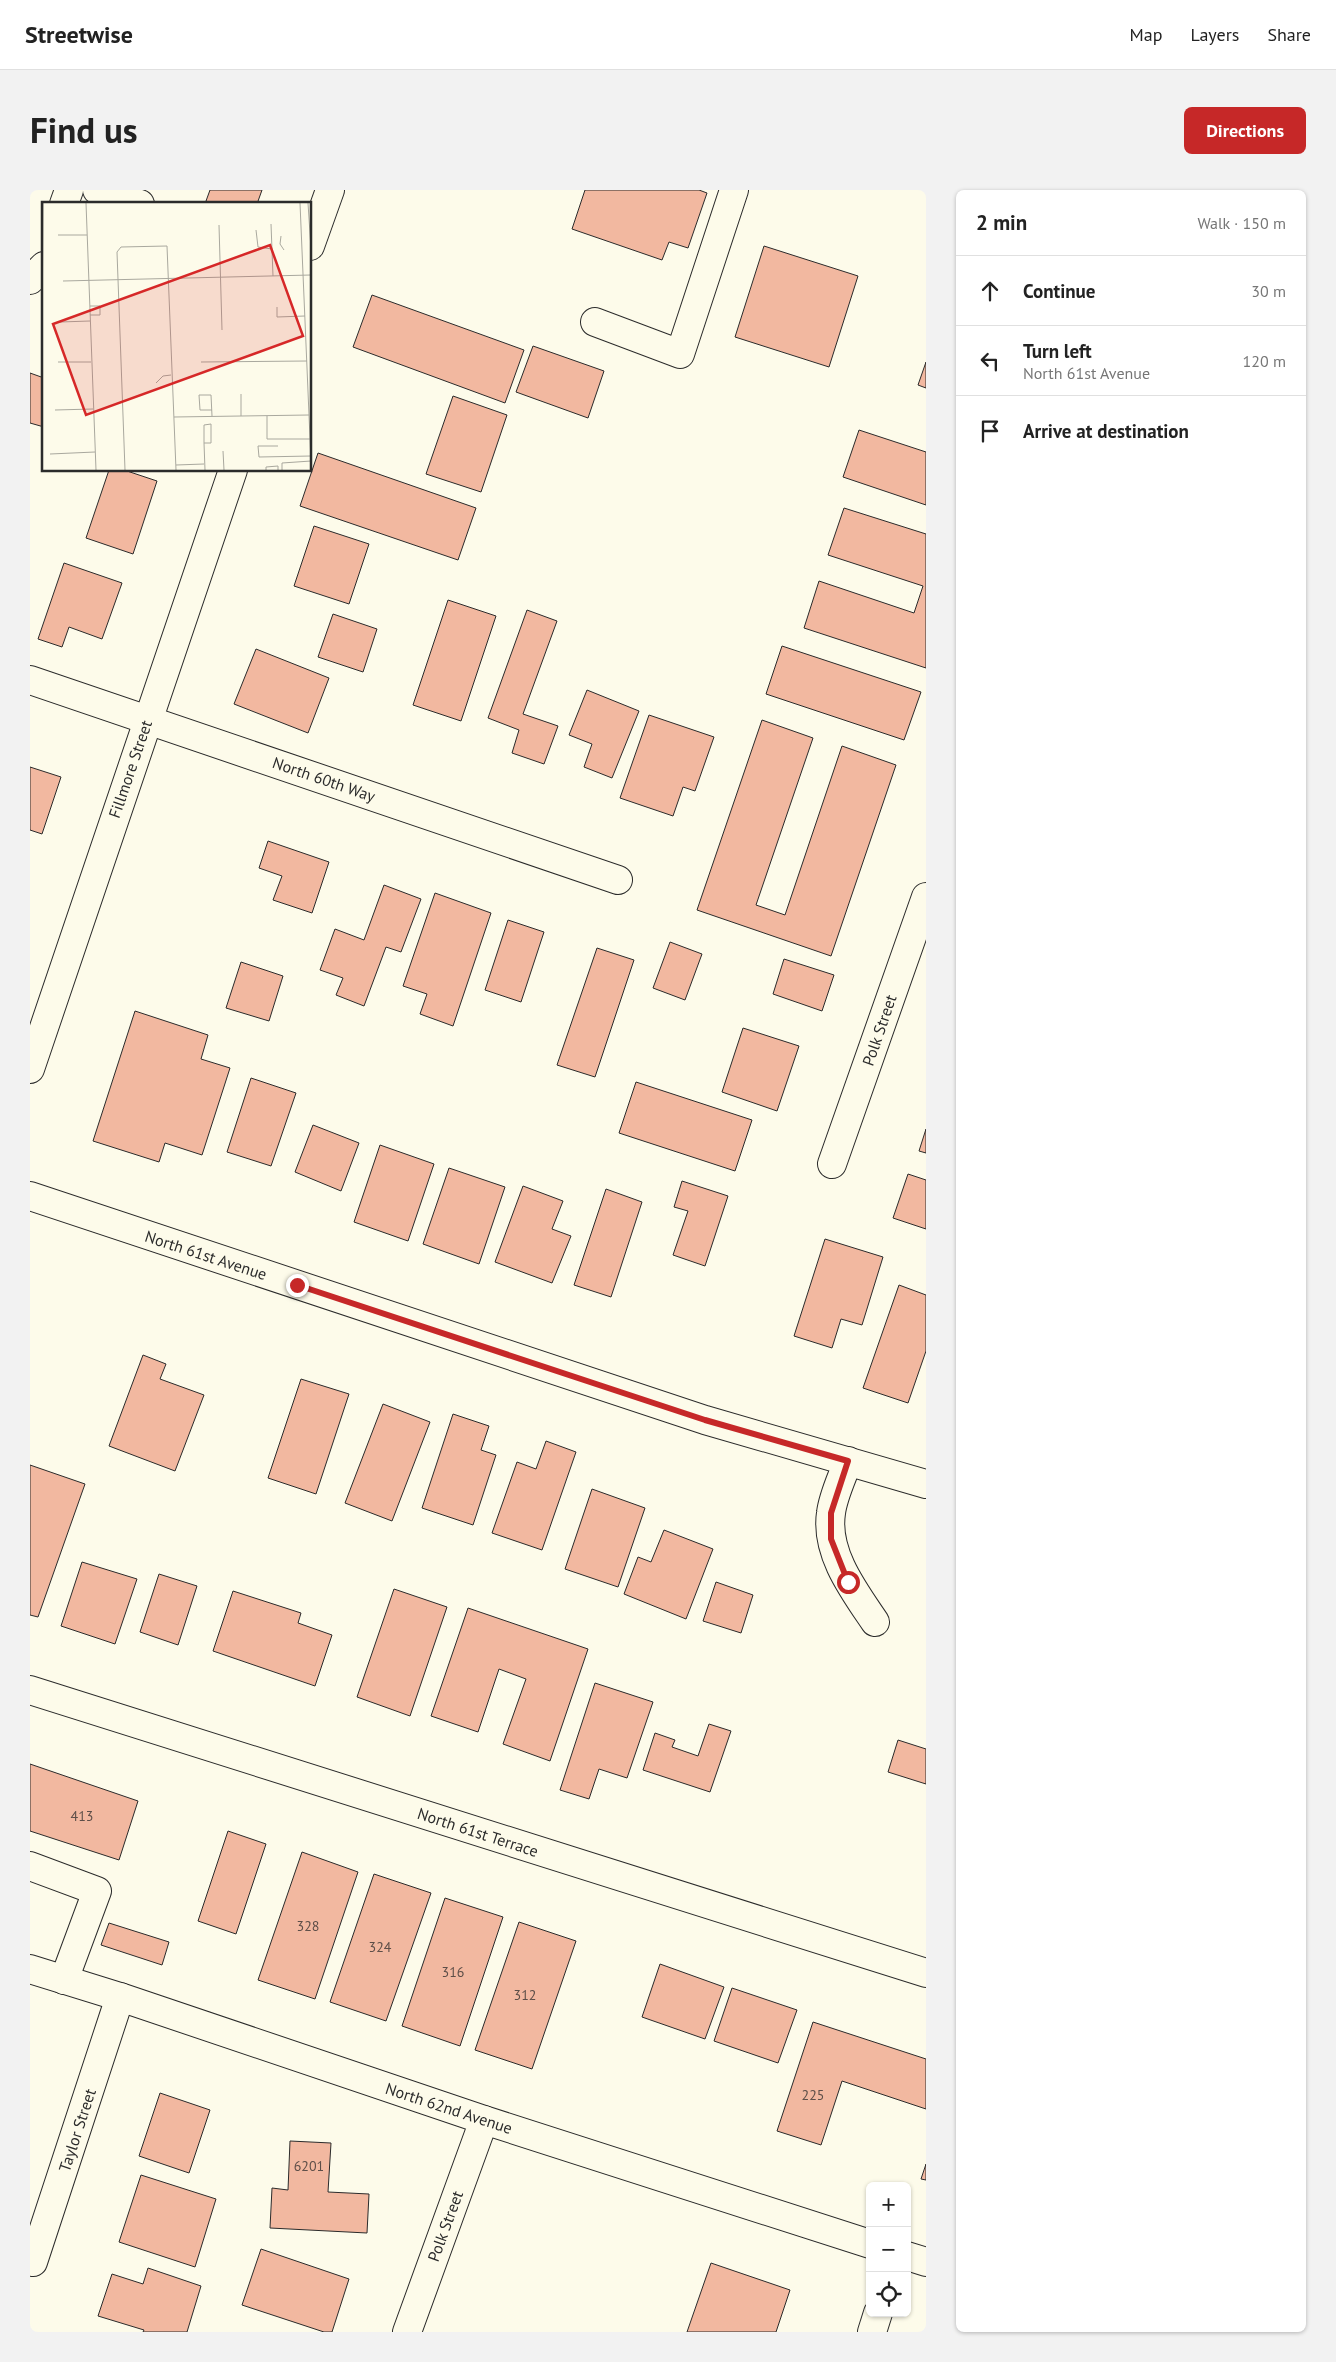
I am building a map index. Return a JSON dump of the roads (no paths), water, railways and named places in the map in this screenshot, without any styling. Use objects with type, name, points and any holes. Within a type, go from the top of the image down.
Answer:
[{"type":"street","points":[[65,202],[69,190]]},
{"type":"street","points":[[97,190],[134,202]]},
{"type":"street","points":[[311,243],[330,190]]},
{"type":"street","points":[[595,322],[680,354],[734,190]]},
{"type":"street","points":[[30,280],[42,268]]},
{"type":"street","name":"Fillmore Street","points":[[30,1069],[147,718],[233,471]]},
{"type":"street","name":"North 60th Way","points":[[30,680],[147,718],[618,880]]},
{"type":"street","name":"Polk Street","points":[[832,1164],[926,897]]},
{"type":"street","name":"North 61st Avenue","points":[[30,1196],[705,1420],[926,1484]]},
{"type":"street","points":[[848,1461],[831,1513],[831,1539],[848,1582],[875,1622]]},
{"type":"street","name":"North 61st Terrace","points":[[30,1690],[926,1974]]},
{"type":"street","points":[[30,1866],[97,1891],[64,1980]]},
{"type":"street","name":"North 62nd Avenue","points":[[30,1969],[120,1997],[484,2120],[866,2243]]},
{"type":"street","name":"Taylor Street","points":[[33,2262],[120,1997]]},
{"type":"street","name":"Polk Street","points":[[407,2332],[484,2120]]},
{"type":"street","points":[[911,2257],[926,2262]]},
{"type":"street","points":[[872,2332],[877,2317]]}]
